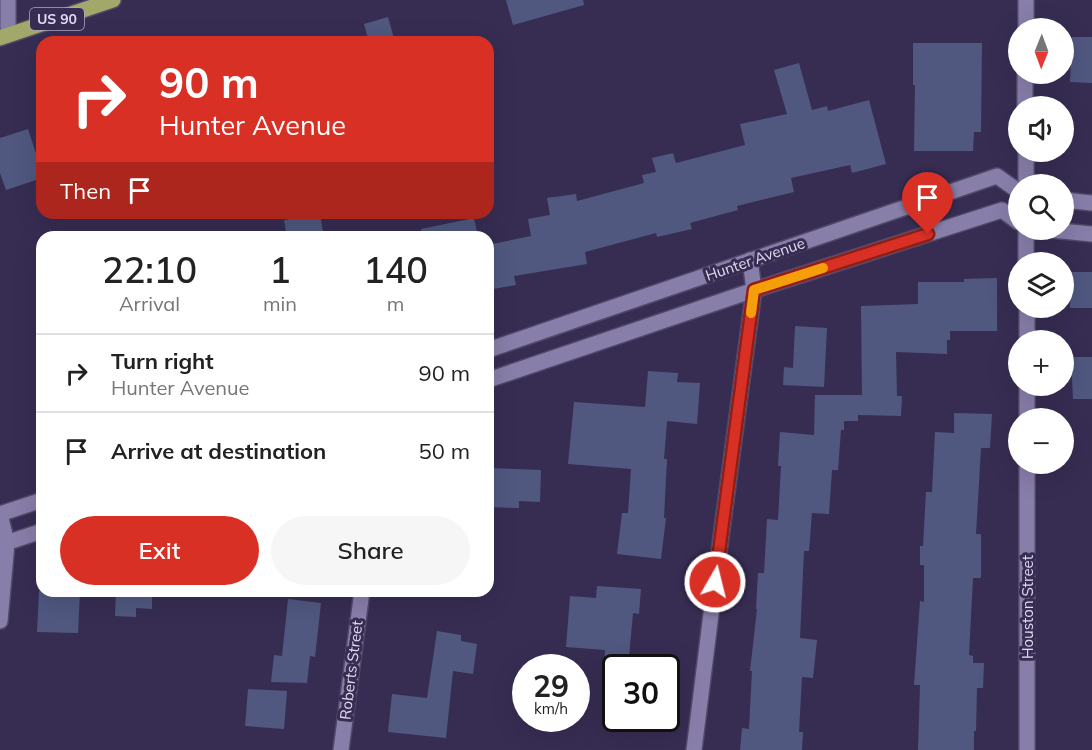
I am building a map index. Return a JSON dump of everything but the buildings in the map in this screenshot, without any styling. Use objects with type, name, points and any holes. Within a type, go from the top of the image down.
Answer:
[{"type":"main road","name":"US 90","points":[[4,37],[113,0]]},
{"type":"street","points":[[4,37],[8,0]]},
{"type":"street","points":[[1026,0],[1026,18]]},
{"type":"street","name":"Hunter Avenue","points":[[494,348],[997,176],[1008,184]]},
{"type":"street","points":[[1074,201],[1092,203]]},
{"type":"street","name":"Hunter Avenue","points":[[494,378],[754,290],[1002,210],[1008,214]]},
{"type":"street","points":[[1074,232],[1092,234]]},
{"type":"street","points":[[694,750],[754,290],[750,260]]},
{"type":"street","name":"Houston Street","points":[[1027,474],[1027,750]]},
{"type":"street","points":[[0,621],[3,544],[0,514],[36,502]]},
{"type":"street","points":[[3,544],[36,533]]},
{"type":"street","name":"Roberts Street","points":[[341,750],[361,597]]},
{"type":"slow traffic","points":[[751,313],[754,290],[823,268]]},
{"type":"route","points":[[715,582],[754,290],[928,234]]}]
